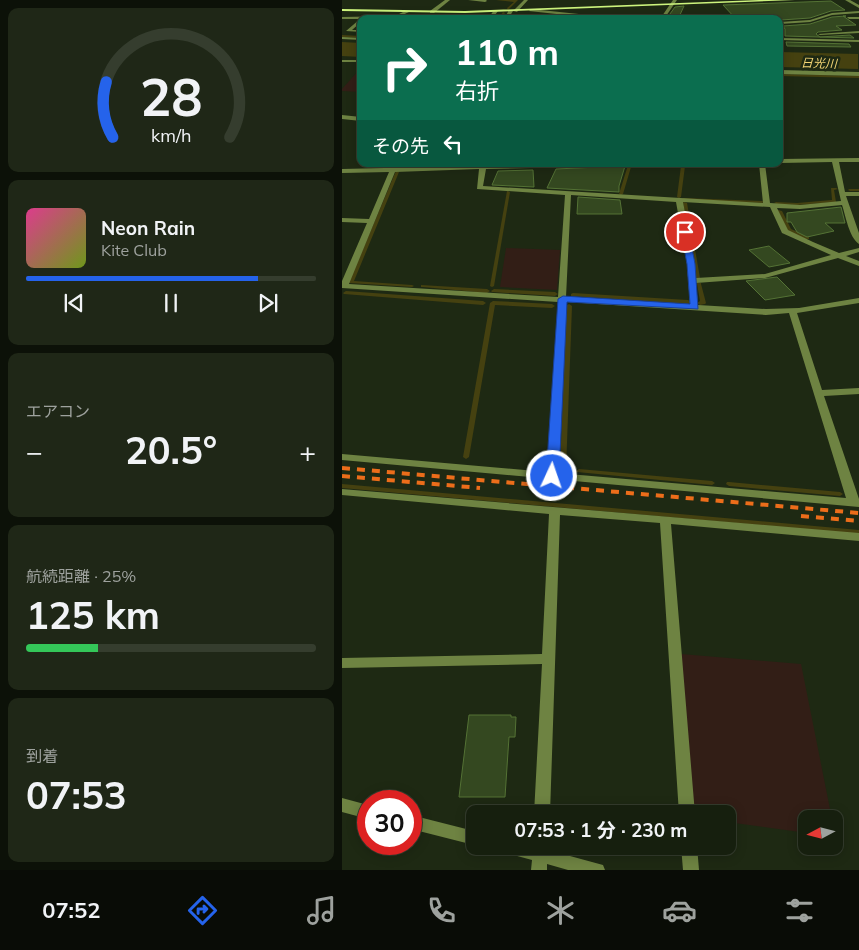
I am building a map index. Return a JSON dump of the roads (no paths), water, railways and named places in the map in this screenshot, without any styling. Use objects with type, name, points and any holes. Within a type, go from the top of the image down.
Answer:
[{"type":"main road","points":[[342,10],[407,12],[513,11],[674,2],[793,0]]},
{"type":"street","points":[[432,12],[448,0]]},
{"type":"street","points":[[470,0],[485,1]]},
{"type":"street","points":[[510,15],[526,0]]},
{"type":"street","points":[[847,0],[858,8]]},
{"type":"street","points":[[665,15],[674,2]]},
{"type":"street","points":[[531,10],[579,15]]},
{"type":"street","points":[[493,15],[496,11]]},
{"type":"street","points":[[401,15],[407,12]]},
{"type":"street","points":[[783,23],[810,21],[832,14],[858,12]]},
{"type":"street","points":[[342,18],[357,19]]},
{"type":"street","points":[[849,18],[858,18]]},
{"type":"street","points":[[357,23],[348,31],[357,32]]},
{"type":"street","points":[[815,40],[813,34],[858,32]]},
{"type":"street","points":[[342,38],[357,39]]},
{"type":"street","points":[[783,39],[858,41]]},
{"type":"street","points":[[342,61],[357,61]]},
{"type":"street","points":[[783,72],[858,74]]},
{"type":"street","points":[[342,117],[357,119]]},
{"type":"street","points":[[835,160],[850,225],[858,242]]},
{"type":"street","points":[[783,161],[858,160]]},
{"type":"street","points":[[342,171],[408,167]]},
{"type":"street","points":[[483,167],[479,188],[800,207],[845,203]]},
{"type":"street","points":[[763,167],[770,205],[785,231],[858,264]]},
{"type":"street","points":[[392,168],[372,221],[343,286],[750,312],[792,311],[858,300]]},
{"type":"street","points":[[552,476],[568,194]]},
{"type":"street","points":[[842,194],[858,194]]},
{"type":"street","points":[[679,201],[692,281],[694,307]]},
{"type":"street","points":[[342,220],[372,221]]},
{"type":"street","points":[[692,281],[765,276],[858,250]]},
{"type":"street","points":[[342,457],[856,502],[792,311]]},
{"type":"street","points":[[818,393],[858,391]]},
{"type":"street","points":[[342,492],[858,537]]},
{"type":"street","points":[[542,805],[555,510]]},
{"type":"street","points":[[665,521],[686,805]]},
{"type":"street","points":[[342,663],[548,658]]},
{"type":"street","points":[[342,805],[357,809]]},
{"type":"street","points":[[422,825],[466,836]]},
{"type":"street","points":[[690,855],[691,870]]},
{"type":"street","points":[[540,857],[597,870]]},
{"type":"water","points":[[342,42],[357,43],[357,57],[342,56]]},
{"type":"water","name":"日光川","points":[[783,52],[858,54],[858,69],[783,67]]},
{"type":"waterway","points":[[497,0],[516,1]]},
{"type":"waterway","points":[[508,9],[516,1]]},
{"type":"waterway","points":[[342,36],[357,37]]},
{"type":"waterway","name":"日光川","points":[[783,75],[859,77]]},
{"type":"waterway","points":[[621,194],[629,167]]},
{"type":"waterway","points":[[679,197],[683,167]]},
{"type":"waterway","points":[[397,172],[351,282],[412,286]]},
{"type":"waterway","points":[[776,203],[797,204],[834,201],[832,189],[836,189]]},
{"type":"waterway","points":[[850,190],[859,190]]},
{"type":"waterway","points":[[492,286],[508,192]]},
{"type":"waterway","points":[[685,199],[762,202]]},
{"type":"waterway","points":[[685,203],[698,278]]},
{"type":"waterway","points":[[780,211],[789,230],[807,238]]},
{"type":"waterway","points":[[699,284],[703,303],[700,303]]},
{"type":"waterway","points":[[423,286],[487,291]]},
{"type":"waterway","points":[[494,291],[555,294]]},
{"type":"waterway","points":[[346,293],[483,303]]},
{"type":"waterway","points":[[573,295],[688,302]]},
{"type":"waterway","points":[[466,457],[493,303],[552,306]]},
{"type":"waterway","points":[[563,470],[569,306]]},
{"type":"waterway","points":[[579,471],[712,483]]},
{"type":"waterway","points":[[729,484],[840,494]]},
{"type":"waterway","points":[[342,486],[859,532]]},
{"type":"railway","points":[[342,468],[859,513]]},
{"type":"railway","points":[[342,476],[480,488]]},
{"type":"railway","points":[[801,516],[859,521]]}]
